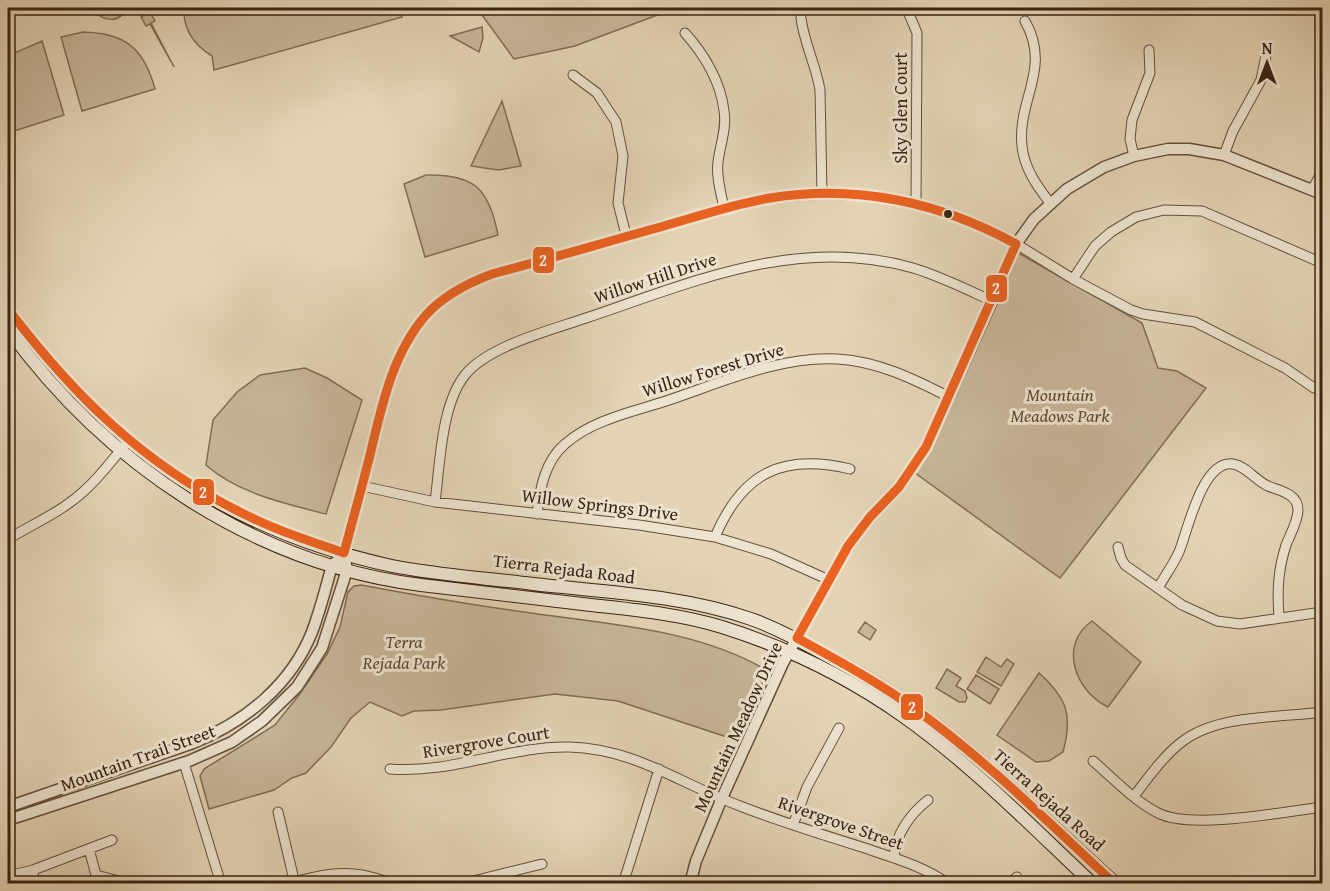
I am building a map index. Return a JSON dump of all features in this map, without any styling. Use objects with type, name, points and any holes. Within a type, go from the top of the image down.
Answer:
[{"type":"main road","name":"Tierra Rejada Road","points":[[8,309],[62,377],[159,481],[231,524],[256,537],[332,566],[366,576],[647,611],[720,627],[788,653],[850,683],[888,705],[920,728],[958,759],[1094,884]]},
{"type":"main road","name":"Tierra Rejada Road","points":[[8,329],[59,392],[124,446],[234,510],[315,544],[406,568],[634,595],[695,605],[749,618],[797,638],[872,680],[928,718],[967,750],[1116,884]]},
{"type":"street","name":"Sky Glen Court","points":[[909,14],[917,33],[916,203]]},
{"type":"street","points":[[801,18],[804,40],[820,90],[822,194]]},
{"type":"street","points":[[1024,21],[1034,41],[1035,73],[1024,115],[1022,147],[1031,174],[1050,203]]},
{"type":"street","points":[[685,33],[699,48],[716,82],[724,111],[725,123],[718,172],[724,208]]},
{"type":"street","points":[[1134,156],[1130,139],[1132,120],[1150,73],[1149,50]]},
{"type":"street","points":[[1224,155],[1233,131],[1261,80],[1268,50]]},
{"type":"street","points":[[573,75],[597,93],[616,122],[623,156],[618,203],[626,236]]},
{"type":"street","name":"Mountain Meadow Drive","points":[[690,884],[696,861],[722,798],[788,653],[848,546],[864,524],[899,487],[932,436],[1016,244],[1034,219],[1050,203],[1080,180],[1104,167],[1155,150],[1189,149],[1224,155],[1323,194]]},
{"type":"street","points":[[1312,189],[1323,171]]},
{"type":"street","name":"Mountain Trail Street","points":[[8,820],[184,763],[211,752],[252,729],[297,687],[322,648],[347,570],[344,553],[387,387],[411,336],[435,306],[483,277],[724,208],[771,198],[822,194],[869,196],[916,203],[978,224],[1131,310],[1195,322],[1286,368],[1314,388]]},
{"type":"street","points":[[1073,279],[1095,246],[1110,232],[1136,217],[1164,210],[1202,211],[1323,263]]},
{"type":"street","name":"Willow Hill Drive","points":[[435,502],[448,413],[463,377],[489,355],[555,328],[725,271],[764,262],[813,256],[865,259],[912,268],[950,281],[992,302]]},
{"type":"street","name":"Willow Forest Drive","points":[[537,514],[545,473],[553,458],[566,443],[579,434],[606,421],[750,373],[792,362],[839,359],[871,364],[896,372],[949,397]]},
{"type":"street","points":[[8,539],[82,493],[100,477],[124,446]]},
{"type":"street","points":[[715,537],[723,518],[740,493],[764,474],[809,463],[850,469]]},
{"type":"street","points":[[1158,588],[1178,554],[1192,511],[1210,477],[1216,468],[1222,465],[1237,465],[1258,481],[1284,491],[1296,502],[1298,513],[1281,561],[1278,578],[1279,617]]},
{"type":"street","name":"Willow Springs Drive","points":[[362,486],[435,502],[639,525],[715,537],[771,554],[829,580]]},
{"type":"street","points":[[1118,547],[1125,565],[1182,605],[1217,621],[1240,624],[1323,612]]},
{"type":"street","name":"Mountain Trail Street","points":[[8,807],[183,747],[216,734],[243,717],[277,688],[302,652],[312,631],[332,566],[344,553]]},
{"type":"street","points":[[1134,796],[1177,746],[1190,736],[1208,728],[1242,721],[1323,711]]},
{"type":"street","points":[[794,825],[807,787],[839,728]]},
{"type":"street","name":"Rivergrove Court","points":[[390,769],[440,768],[522,750],[570,747],[609,752],[648,763],[722,798]]},
{"type":"street","points":[[1093,761],[1158,813],[1185,820],[1323,807]]},
{"type":"street","points":[[184,763],[221,884]]},
{"type":"street","points":[[623,884],[659,769]]},
{"type":"street","name":"Rivergrove Street","points":[[722,798],[924,869],[948,884]]},
{"type":"street","points":[[894,858],[895,848],[908,820],[928,800]]},
{"type":"street","points":[[278,812],[292,883],[327,874],[344,873],[362,875],[395,884]]},
{"type":"street","points":[[8,876],[33,870],[112,840]]},
{"type":"street","points":[[89,849],[94,879],[130,884]]},
{"type":"street","points":[[461,884],[542,864]]},
{"type":"street","points":[[33,870],[34,884]]},
{"type":"street","points":[[1009,884],[1017,876]]},
{"type":"green space","points":[[89,8],[126,8],[126,10],[118,18],[108,19]]},
{"type":"green space","points":[[184,8],[399,8],[402,17],[214,70],[212,56],[195,42],[188,30]]},
{"type":"green space","points":[[477,8],[676,8],[575,46],[514,59]]},
{"type":"green space","points":[[1132,8],[1277,8],[1224,14],[1184,14]]},
{"type":"green space","points":[[150,12],[155,21],[151,23],[174,67],[150,24],[146,26],[141,17]]},
{"type":"green space","points":[[482,27],[483,38],[479,52],[450,36]]},
{"type":"green space","points":[[83,32],[110,36],[131,46],[145,63],[155,89],[82,111],[61,37]]},
{"type":"green space","points":[[42,41],[64,115],[8,133],[8,59],[12,54]]},
{"type":"green space","points":[[502,101],[521,166],[498,170],[471,166]]},
{"type":"green space","points":[[426,175],[456,177],[477,187],[490,206],[498,235],[425,257],[404,184]]},
{"type":"green space","name":"Mountain Meadows Park","points":[[1013,250],[1142,323],[1158,368],[1177,371],[1206,388],[1060,578],[911,470]]},
{"type":"green space","points":[[305,368],[327,378],[362,400],[326,514],[247,490],[218,475],[206,465],[213,420],[237,392],[260,375]]},
{"type":"green space","name":"Terra Rejada Park","points":[[361,585],[471,604],[656,631],[714,646],[768,671],[736,740],[618,701],[555,694],[441,710],[414,711],[402,716],[370,702],[351,718],[331,747],[306,773],[292,778],[274,790],[209,809],[200,776],[204,769],[275,725],[327,654],[340,627],[348,592],[354,586]]},
{"type":"green space","points":[[1092,621],[1141,662],[1108,707],[1096,700],[1087,690],[1079,679],[1075,667],[1073,655],[1076,642],[1082,631]]},
{"type":"green space","points":[[865,622],[876,630],[870,640],[858,632]]},
{"type":"green space","points":[[986,657],[1001,667],[1007,659],[1014,664],[1001,686],[977,672]]},
{"type":"green space","points":[[947,669],[961,678],[956,686],[965,691],[967,698],[965,702],[959,702],[936,688]]},
{"type":"green space","points":[[1039,673],[1062,699],[1067,717],[1067,728],[1063,752],[1049,761],[1036,762],[997,735]]},
{"type":"green space","points":[[976,675],[999,689],[990,704],[967,689]]},
{"type":"transit line","name":"2","points":[[8,309],[58,371],[85,399],[142,450],[173,473],[206,494],[254,519],[344,553],[383,402],[404,347],[433,308],[457,290],[474,281],[730,207],[802,194],[866,195],[927,207],[987,229],[1016,244],[926,447],[899,487],[870,517],[848,546],[797,638],[887,690],[942,729],[1018,794],[1115,884]]}]
